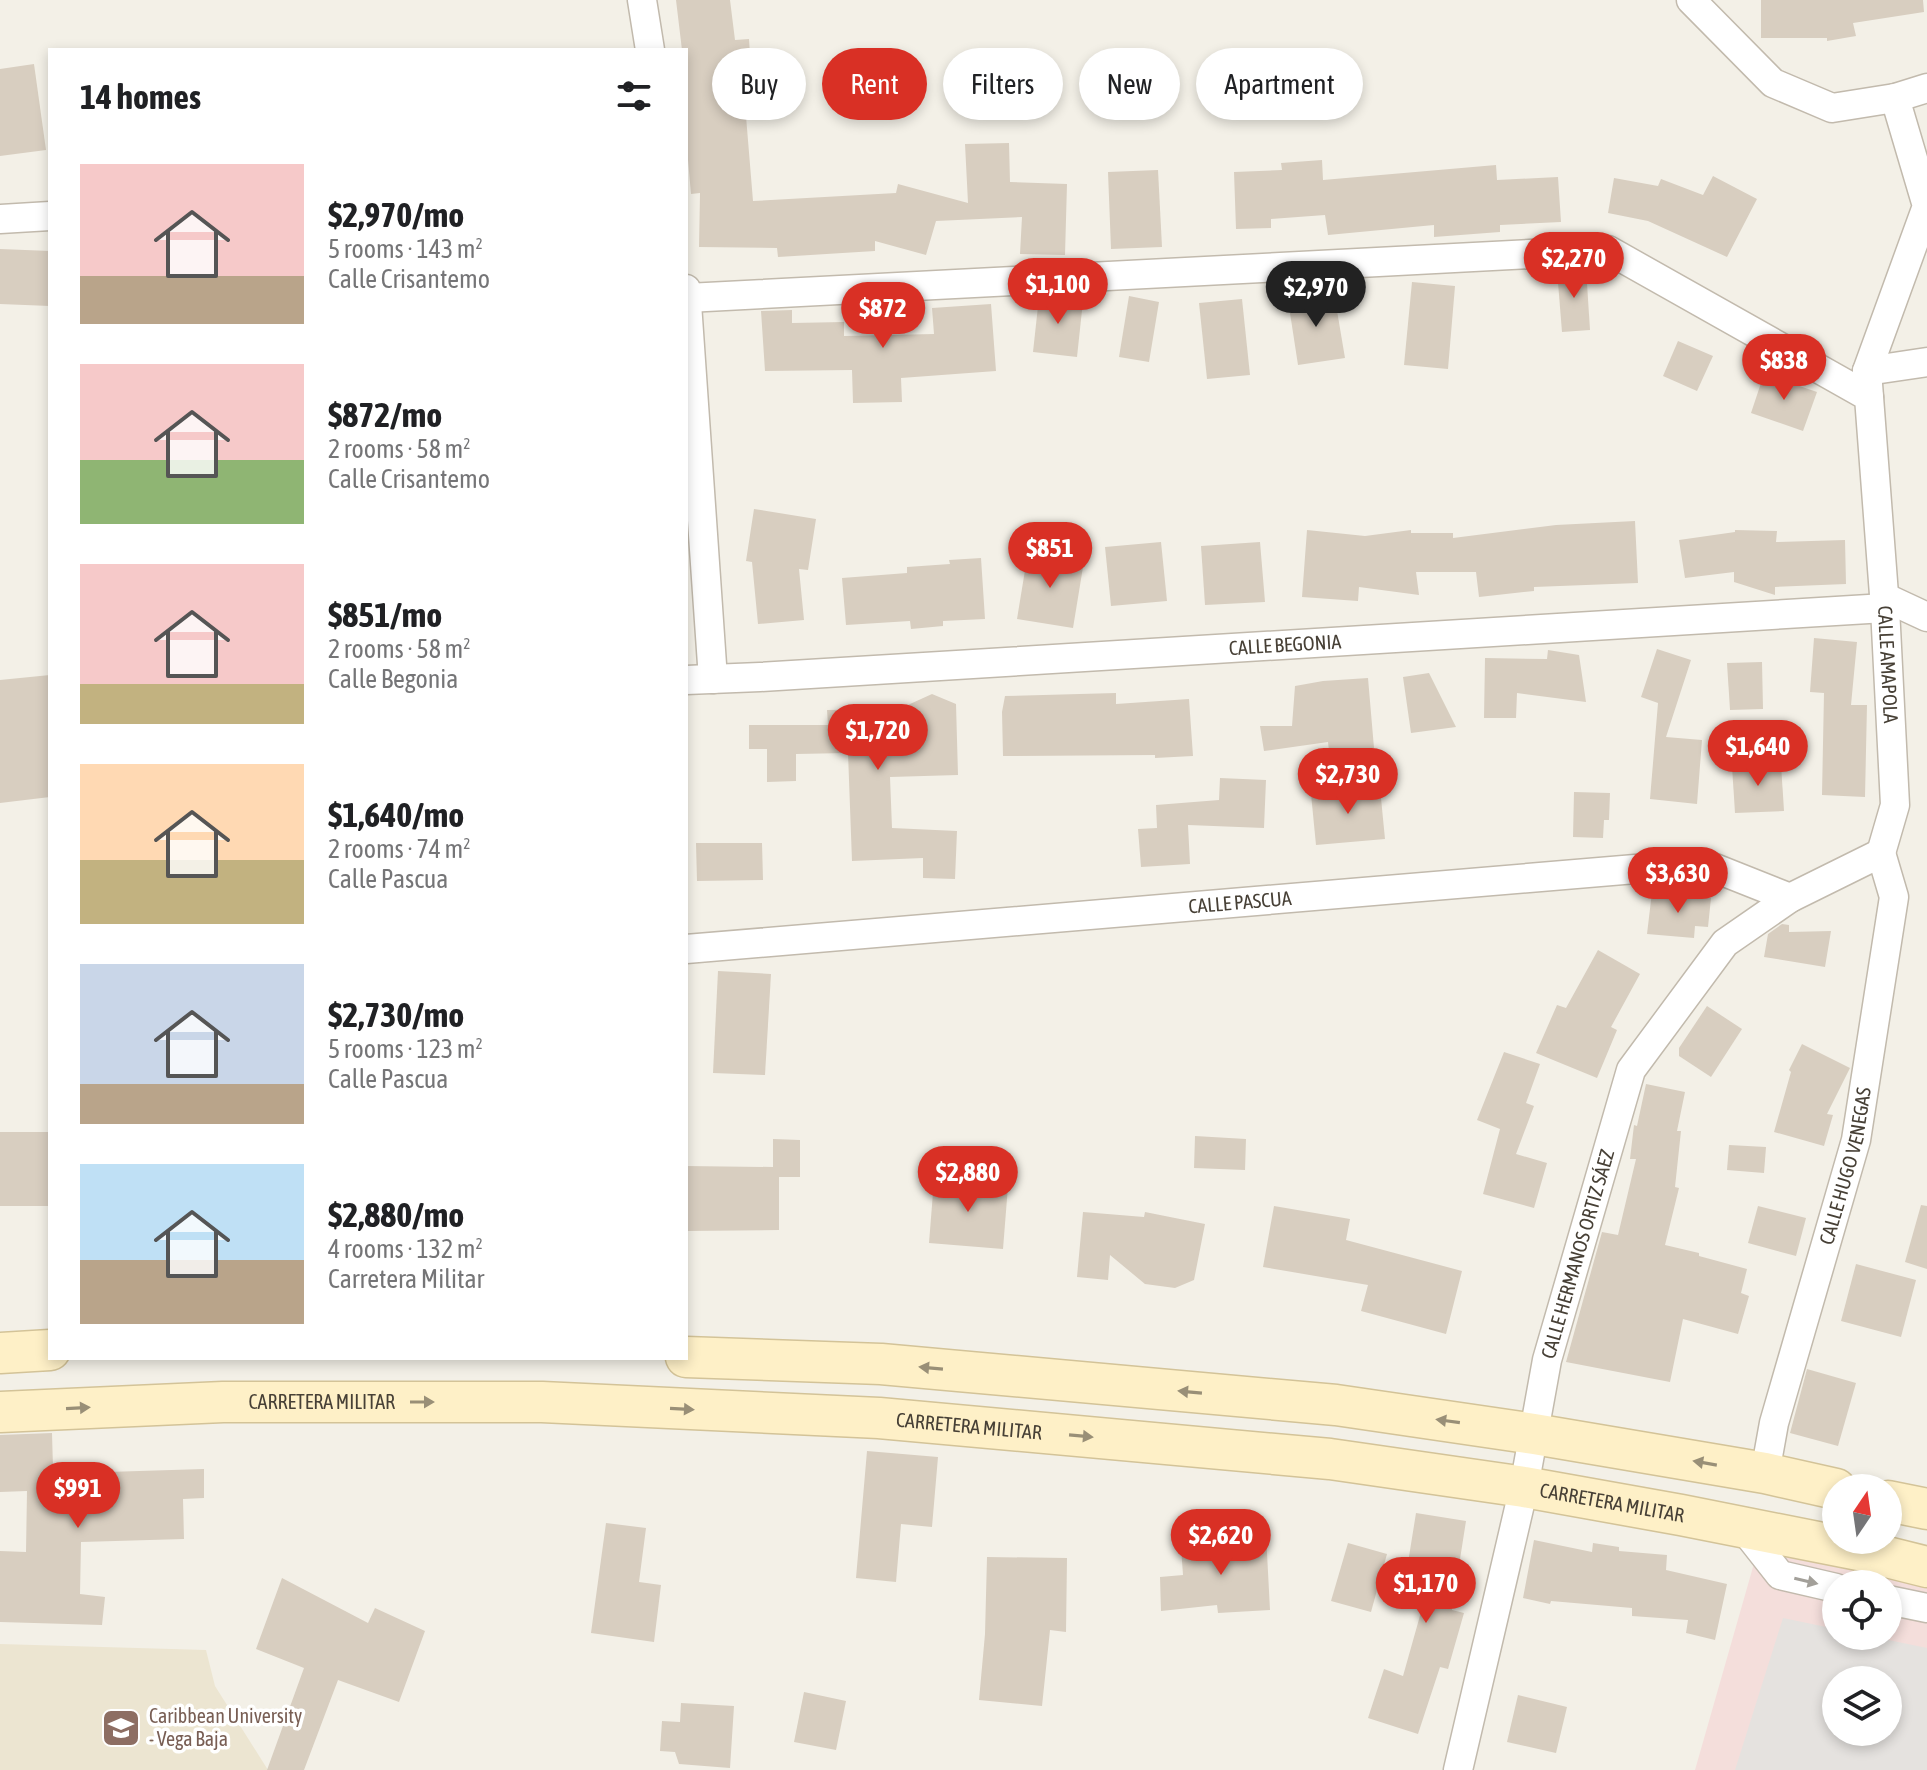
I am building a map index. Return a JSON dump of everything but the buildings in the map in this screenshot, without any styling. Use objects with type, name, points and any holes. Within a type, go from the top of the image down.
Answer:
[{"type":"main road","points":[[0,1353],[48,1350]]},
{"type":"main road","points":[[688,1357],[881,1364],[1321,1404],[1534,1434],[1765,1473],[1822,1486]]},
{"type":"main road","name":"CARRETERA MILITAR","points":[[0,1412],[223,1402],[542,1402],[879,1418],[1330,1459],[1524,1487],[1863,1551],[1927,1567]]},
{"type":"main road","points":[[1902,1504],[1927,1509]]},
{"type":"street","points":[[642,0],[650,48]]},
{"type":"street","points":[[1691,0],[1773,83],[1832,108],[1895,98],[1927,88]]},
{"type":"street","points":[[1868,384],[1927,206],[1895,98]]},
{"type":"street","points":[[0,219],[48,216]]},
{"type":"street","points":[[688,294],[1608,250],[1868,384],[1927,362]]},
{"type":"street","points":[[688,324],[700,679]]},
{"type":"street","name":"CALLE AMAPOLA","points":[[1868,384],[1885,603],[1895,805],[1881,853]]},
{"type":"street","name":"CALLE BEGONIA","points":[[700,679],[1885,603],[1927,617]]},
{"type":"street","name":"CALLE HERMANOS ORTIZ SÁEZ","points":[[1458,1770],[1524,1487],[1547,1360],[1631,1070],[1725,943],[1790,898],[1881,853]]},
{"type":"street","name":"CALLE HUGO VENEGAS","points":[[1765,1473],[1774,1423],[1856,1140],[1894,897],[1881,853]]},
{"type":"street","name":"CALLE PASCUA","points":[[688,949],[1659,867],[1712,867],[1790,898]]},
{"type":"street","points":[[1743,1528],[1780,1575],[1822,1585]]},
{"type":"street","points":[[1902,1603],[1927,1608]]},
{"type":"shaded area","points":[[1759,1546],[1855,1570],[1822,1570],[1822,1650],[1902,1650],[1902,1582],[1927,1588],[1927,1770],[1695,1770]]},
{"type":"shaded area","points":[[1783,1618],[1822,1626],[1822,1650],[1902,1650],[1902,1643],[1927,1648],[1927,1770],[1735,1770]]},
{"type":"shaded area","name":"Caribbean University - Vega Baja","points":[[0,1644],[206,1650],[215,1686],[268,1770],[0,1770]]},
{"type":"place","name":"Caribbean University - Vega Baja","points":[[121,1728]]}]
